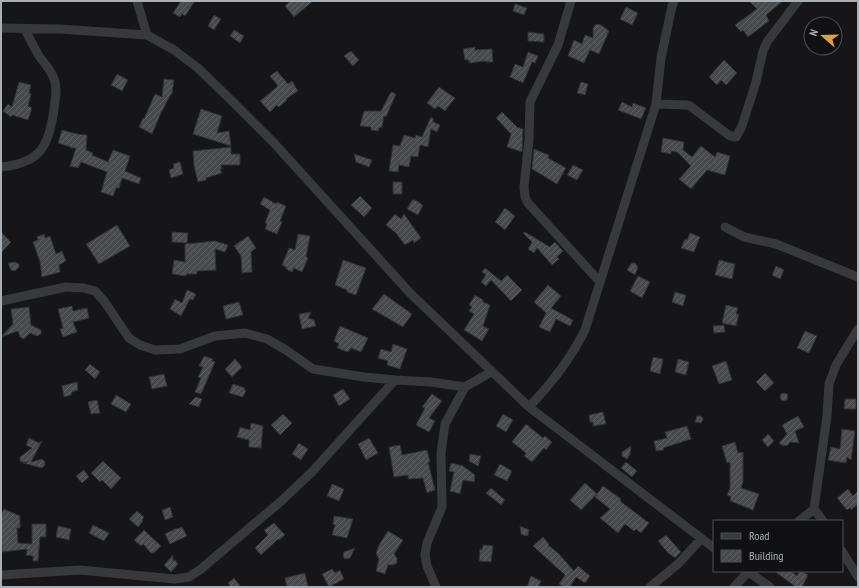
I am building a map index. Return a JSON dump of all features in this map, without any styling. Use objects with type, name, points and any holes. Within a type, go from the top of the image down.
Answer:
[{"type":"street","points":[[137,1],[147,35]]},
{"type":"street","points":[[571,1],[558,45],[530,102],[529,138],[524,193],[528,203],[600,282]]},
{"type":"street","points":[[529,407],[551,384],[575,350],[585,330],[656,104],[661,58],[668,21],[674,1]]},
{"type":"street","points":[[656,104],[690,106],[730,136],[736,136],[742,126],[756,82],[763,50],[767,42],[798,1]]},
{"type":"street","points":[[1,28],[59,29],[147,35],[174,50],[198,68],[274,143],[410,293],[491,372],[529,407],[713,547]]},
{"type":"street","points":[[1,167],[17,164],[32,158],[42,150],[48,139],[52,122],[56,92],[54,79],[25,29]]},
{"type":"street","points":[[725,227],[744,237],[776,244],[858,277]]},
{"type":"street","points":[[1,301],[66,287],[83,288],[95,291],[104,301],[129,338],[140,345],[155,350],[180,349],[215,336],[245,333],[267,339],[313,369],[364,377],[465,386]]},
{"type":"street","points":[[800,520],[814,509],[827,416],[829,384],[836,365],[858,329]]},
{"type":"street","points":[[436,587],[427,566],[425,555],[427,543],[442,507],[442,453],[445,424],[465,386],[491,372]]},
{"type":"street","points":[[1,575],[80,570],[175,579],[189,577],[201,569],[253,526],[311,473],[395,380]]},
{"type":"street","points":[[814,509],[822,520]]},
{"type":"street","points":[[650,587],[678,564],[701,539]]},
{"type":"street","points":[[843,553],[858,576]]},
{"type":"street","points":[[734,587],[747,572]]},
{"type":"street","points":[[749,572],[770,587]]},
{"type":"building","points":[[181,1],[195,1],[185,16],[182,14],[180,17],[173,13]]},
{"type":"building","points":[[290,1],[313,1],[294,17],[285,6]]},
{"type":"building","points":[[749,1],[783,1],[766,15],[769,21],[748,37],[743,30],[741,32],[735,25],[757,9]]},
{"type":"building","points":[[515,4],[527,8],[524,15],[513,11]]},
{"type":"building","points":[[626,7],[638,13],[632,25],[620,19]]},
{"type":"building","points":[[214,15],[221,19],[214,30],[208,26]]},
{"type":"building","points":[[598,24],[609,31],[599,54],[590,50],[584,63],[568,56],[574,40],[582,44],[585,35],[593,38],[593,28]]},
{"type":"building","points":[[234,30],[244,36],[240,43],[230,36]]},
{"type":"building","points":[[528,32],[544,34],[544,42],[528,41]]},
{"type":"building","points":[[475,47],[475,50],[492,49],[493,62],[486,61],[469,63],[469,60],[465,60],[463,49]]},
{"type":"building","points":[[351,51],[359,60],[353,66],[344,56]]},
{"type":"building","points":[[528,52],[538,56],[535,63],[532,62],[523,83],[510,77],[515,64],[523,67]]},
{"type":"building","points":[[724,60],[737,73],[726,85],[721,80],[717,85],[709,77]]},
{"type":"building","points":[[277,71],[288,84],[292,81],[298,91],[286,99],[287,100],[279,107],[277,105],[270,112],[260,101],[278,86],[270,76]]},
{"type":"building","points":[[117,74],[128,80],[122,91],[111,85]]},
{"type":"building","points":[[164,79],[174,80],[172,94],[161,113],[152,134],[139,127],[155,94],[162,97]]},
{"type":"building","points":[[19,82],[31,85],[29,93],[31,94],[28,106],[32,108],[28,120],[12,115],[11,117],[3,111],[8,104],[12,107]]},
{"type":"building","points":[[581,82],[588,84],[585,95],[577,93]]},
{"type":"building","points":[[439,87],[455,98],[445,111],[438,106],[435,109],[427,103]]},
{"type":"building","points":[[391,92],[396,94],[386,117],[384,116],[382,127],[379,128],[378,131],[371,130],[371,127],[360,126],[364,111],[381,111]]},
{"type":"building","points":[[622,102],[632,107],[633,103],[646,108],[641,119],[618,110]]},
{"type":"building","points":[[201,109],[222,116],[217,133],[229,131],[231,146],[193,134]]},
{"type":"building","points":[[502,112],[517,127],[523,129],[522,152],[507,147],[511,134],[496,118]]},
{"type":"building","points":[[431,117],[433,118],[433,122],[440,125],[437,132],[431,129],[428,147],[420,145],[418,157],[411,156],[409,167],[399,165],[398,172],[389,171],[393,145],[400,146],[404,135],[415,138],[416,135],[422,137]]},
{"type":"building","points":[[62,130],[87,135],[86,150],[93,153],[92,155],[108,162],[113,150],[130,156],[125,171],[141,178],[139,184],[122,178],[119,188],[116,188],[113,196],[101,192],[107,172],[81,162],[78,168],[70,166],[76,148],[71,148],[58,143]]},
{"type":"building","points":[[663,138],[684,142],[683,150],[692,157],[701,146],[715,157],[717,152],[730,156],[725,175],[707,170],[691,189],[679,179],[691,166],[677,152],[671,151],[671,154],[661,152]]},
{"type":"building","points":[[231,147],[231,154],[240,154],[240,165],[221,165],[222,169],[220,169],[222,173],[198,182],[194,166],[193,151]]},
{"type":"building","points":[[534,149],[549,155],[548,158],[566,168],[557,184],[532,169]]},
{"type":"building","points":[[354,154],[372,160],[369,167],[356,162]]},
{"type":"building","points":[[180,162],[183,174],[171,178],[169,170],[174,168],[173,164]]},
{"type":"building","points":[[573,165],[583,170],[577,180],[567,175]]},
{"type":"building","points":[[393,182],[402,182],[402,194],[393,194]]},
{"type":"building","points":[[360,196],[372,208],[364,217],[351,205]]},
{"type":"building","points":[[264,197],[276,204],[277,202],[286,206],[277,234],[265,229],[267,224],[265,223],[270,210],[260,204]]},
{"type":"building","points":[[412,200],[415,200],[423,205],[418,215],[407,209]]},
{"type":"building","points":[[505,208],[515,216],[505,230],[495,222]]},
{"type":"building","points":[[395,214],[401,219],[404,214],[421,238],[414,243],[413,240],[405,245],[396,233],[386,225]]},
{"type":"building","points":[[117,225],[130,246],[99,264],[86,244]]},
{"type":"building","points":[[1,232],[11,242],[1,253]]},
{"type":"building","points":[[172,232],[188,233],[187,243],[172,242]]},
{"type":"building","points":[[525,232],[550,247],[555,242],[563,251],[557,257],[559,259],[552,265],[537,248],[534,253],[528,249],[532,242],[523,233]]},
{"type":"building","points":[[690,233],[700,237],[694,252],[681,248],[685,239],[687,240]]},
{"type":"building","points":[[44,234],[45,238],[50,236],[56,254],[62,251],[66,261],[59,265],[60,272],[42,277],[40,262],[33,242],[38,240],[37,237]]},
{"type":"building","points":[[298,234],[310,236],[306,257],[308,258],[302,272],[294,268],[292,272],[282,265],[289,248],[295,250]]},
{"type":"building","points":[[248,236],[256,248],[251,252],[252,272],[242,273],[241,256],[234,246]]},
{"type":"building","points":[[215,241],[228,245],[225,252],[215,249],[216,270],[197,271],[197,274],[187,274],[186,276],[172,274],[174,260],[185,262],[185,244]]},
{"type":"building","points":[[343,260],[366,268],[356,295],[335,285]]},
{"type":"building","points":[[719,260],[735,264],[732,279],[715,275]]},
{"type":"building","points":[[15,262],[19,264],[19,267],[15,271],[11,270],[8,263]]},
{"type":"building","points":[[632,263],[635,263],[638,267],[635,275],[627,270]]},
{"type":"building","points":[[776,266],[784,270],[780,279],[772,275]]},
{"type":"building","points":[[485,268],[501,281],[507,275],[522,290],[511,301],[491,280],[486,286],[481,282],[486,275],[482,272]]},
{"type":"building","points":[[638,276],[650,282],[642,298],[630,291]]},
{"type":"building","points":[[548,285],[561,296],[551,308],[573,320],[570,326],[556,319],[550,332],[539,327],[546,313],[534,302]]},
{"type":"building","points":[[187,290],[196,294],[193,300],[190,299],[181,316],[170,309],[175,299],[182,303]]},
{"type":"building","points":[[675,292],[686,295],[683,306],[672,302]]},
{"type":"building","points":[[384,294],[412,314],[403,327],[372,309]]},
{"type":"building","points":[[475,295],[483,300],[483,302],[490,305],[483,326],[489,329],[482,341],[464,330],[474,314],[469,311],[472,307],[469,305]]},
{"type":"building","points":[[239,302],[243,315],[226,319],[223,306]]},
{"type":"building","points":[[726,305],[738,308],[736,314],[739,314],[736,326],[722,323]]},
{"type":"building","points":[[72,306],[73,311],[87,308],[89,318],[73,322],[77,332],[63,337],[60,329],[63,328],[58,309]]},
{"type":"building","points":[[29,307],[31,325],[41,330],[41,334],[37,336],[30,333],[24,339],[20,337],[18,331],[1,337],[13,324],[11,309]]},
{"type":"building","points":[[311,312],[308,318],[314,320],[316,326],[302,329],[299,314]]},
{"type":"building","points":[[724,325],[725,332],[714,333],[713,326]]},
{"type":"building","points":[[340,326],[368,338],[361,352],[351,348],[348,352],[337,348],[339,344],[334,341]]},
{"type":"building","points":[[805,331],[817,336],[809,353],[797,348]]},
{"type":"building","points":[[393,344],[407,349],[400,369],[387,365],[388,361],[378,358],[381,349],[391,352]]},
{"type":"building","points":[[204,356],[213,359],[212,361],[215,362],[201,394],[195,392],[201,378],[198,377],[203,367],[199,366]]},
{"type":"building","points":[[653,357],[663,359],[660,374],[650,371]]},
{"type":"building","points":[[235,359],[242,367],[232,377],[225,369]]},
{"type":"building","points":[[678,359],[689,362],[686,375],[675,372]]},
{"type":"building","points":[[726,361],[732,380],[719,384],[712,366]]},
{"type":"building","points":[[90,364],[100,372],[95,379],[85,370]]},
{"type":"building","points":[[765,373],[774,383],[765,391],[756,382]]},
{"type":"building","points":[[164,374],[167,386],[152,389],[149,377]]},
{"type":"building","points":[[77,382],[78,390],[72,392],[71,395],[64,397],[62,386]]},
{"type":"building","points":[[233,384],[245,388],[244,390],[246,390],[243,397],[229,393]]},
{"type":"building","points":[[343,389],[350,399],[339,406],[333,395]]},
{"type":"building","points":[[784,393],[787,394],[787,400],[784,401],[781,400],[780,397],[781,394]]},
{"type":"building","points":[[432,394],[442,401],[429,418],[435,421],[429,432],[416,425],[425,408],[422,407]]},
{"type":"building","points":[[116,395],[131,404],[126,412],[111,404]]},
{"type":"building","points":[[196,397],[202,399],[199,407],[189,404]]},
{"type":"building","points":[[845,399],[856,399],[856,409],[844,409]]},
{"type":"building","points":[[97,400],[100,413],[91,414],[88,402]]},
{"type":"building","points":[[603,412],[606,424],[593,426],[593,422],[590,422],[589,415]]},
{"type":"building","points":[[283,414],[292,423],[280,435],[271,425]]},
{"type":"building","points":[[503,414],[513,420],[506,432],[496,426]]},
{"type":"building","points":[[697,416],[701,416],[703,418],[701,423],[695,422]]},
{"type":"building","points":[[798,416],[804,427],[795,431],[799,443],[790,442],[788,445],[783,446],[779,443],[787,434],[782,425]]},
{"type":"building","points":[[251,423],[263,426],[261,448],[249,447],[249,440],[237,437],[240,427],[250,430]]},
{"type":"building","points":[[526,424],[543,438],[545,436],[552,442],[546,450],[544,448],[532,462],[524,456],[526,453],[512,442]]},
{"type":"building","points":[[687,426],[691,439],[663,448],[664,450],[656,451],[654,441],[667,438],[665,432]]},
{"type":"building","points":[[842,429],[855,431],[851,460],[847,457],[846,463],[828,460],[831,447],[840,449]]},
{"type":"building","points":[[768,434],[774,441],[768,447],[762,440]]},
{"type":"building","points":[[29,438],[39,443],[42,441],[31,462],[42,459],[45,462],[45,465],[42,468],[23,463],[27,462],[21,462],[20,460],[20,457],[32,448],[26,445]]},
{"type":"building","points":[[369,438],[378,453],[366,460],[358,444]]},
{"type":"building","points":[[735,442],[738,453],[743,452],[743,482],[741,488],[759,494],[753,510],[730,501],[731,497],[727,495],[730,488],[730,462],[727,463],[722,446]]},
{"type":"building","points":[[299,443],[308,449],[301,460],[292,454]]},
{"type":"building","points":[[400,445],[402,455],[427,450],[430,462],[428,462],[435,490],[427,493],[423,478],[408,479],[408,475],[394,477],[389,447]]},
{"type":"building","points":[[631,446],[630,454],[627,459],[622,456],[622,452]]},
{"type":"building","points":[[470,454],[481,456],[478,466],[469,461]]},
{"type":"building","points":[[103,461],[121,478],[111,489],[102,480],[100,482],[91,473]]},
{"type":"building","points":[[626,462],[637,471],[632,477],[621,468]]},
{"type":"building","points":[[451,463],[463,466],[475,475],[474,482],[463,480],[460,494],[450,491],[454,472],[449,471]]},
{"type":"building","points":[[500,464],[512,471],[507,481],[494,475]]},
{"type":"building","points":[[84,470],[89,477],[82,483],[76,476]]},
{"type":"building","points":[[585,483],[597,494],[581,510],[570,500]]},
{"type":"building","points":[[332,484],[344,489],[339,501],[327,496]]},
{"type":"building","points":[[603,486],[649,523],[641,533],[636,529],[634,531],[625,524],[618,533],[600,518],[610,509],[595,497]]},
{"type":"building","points":[[491,488],[505,500],[501,505],[486,493]]},
{"type":"building","points":[[848,489],[853,496],[858,491],[858,504],[851,510],[850,508],[847,510],[837,498]]},
{"type":"building","points":[[170,507],[173,517],[165,520],[162,510]]},
{"type":"building","points":[[4,509],[20,516],[20,528],[17,528],[18,543],[32,544],[32,524],[46,524],[46,537],[40,537],[38,561],[33,561],[33,556],[26,555],[27,549],[2,552],[1,515]]},
{"type":"building","points":[[137,511],[144,517],[142,520],[143,521],[138,527],[129,519]]},
{"type":"building","points":[[334,516],[353,519],[347,538],[332,535],[335,525],[333,524]]},
{"type":"building","points":[[274,523],[285,535],[279,540],[278,539],[261,555],[255,548],[268,535],[264,530]]},
{"type":"building","points":[[93,525],[109,533],[104,541],[89,533]]},
{"type":"building","points":[[58,526],[71,529],[69,540],[56,537]]},
{"type":"building","points":[[520,526],[529,530],[528,535],[525,536],[521,534]]},
{"type":"building","points":[[182,527],[187,536],[170,544],[165,534]]},
{"type":"building","points":[[144,530],[161,546],[154,553],[151,553],[143,544],[141,546],[134,540]]},
{"type":"building","points":[[388,531],[403,540],[394,554],[397,558],[397,563],[388,565],[385,574],[376,571],[379,559],[376,553]]},
{"type":"building","points":[[666,535],[681,552],[675,558],[669,554],[658,541]]},
{"type":"building","points":[[543,537],[549,544],[548,545],[558,553],[574,571],[578,566],[590,576],[585,583],[576,577],[570,587],[564,587],[559,584],[565,575],[533,546]]},
{"type":"building","points":[[483,545],[493,546],[491,562],[479,561],[480,549],[482,550]]},
{"type":"building","points":[[355,548],[350,558],[345,559],[343,556],[344,552]]},
{"type":"building","points":[[173,555],[173,561],[175,560],[178,564],[171,572],[164,565]]},
{"type":"building","points":[[332,569],[335,573],[340,570],[344,579],[329,587],[322,574]]},
{"type":"building","points":[[775,572],[792,572],[797,576],[799,572],[804,572],[808,575],[802,587],[796,587]]},
{"type":"building","points":[[305,573],[308,587],[287,587],[285,578]]},
{"type":"building","points":[[531,576],[541,581],[538,587],[527,587]]},
{"type":"building","points":[[234,578],[241,587],[231,587],[228,583]]}]
